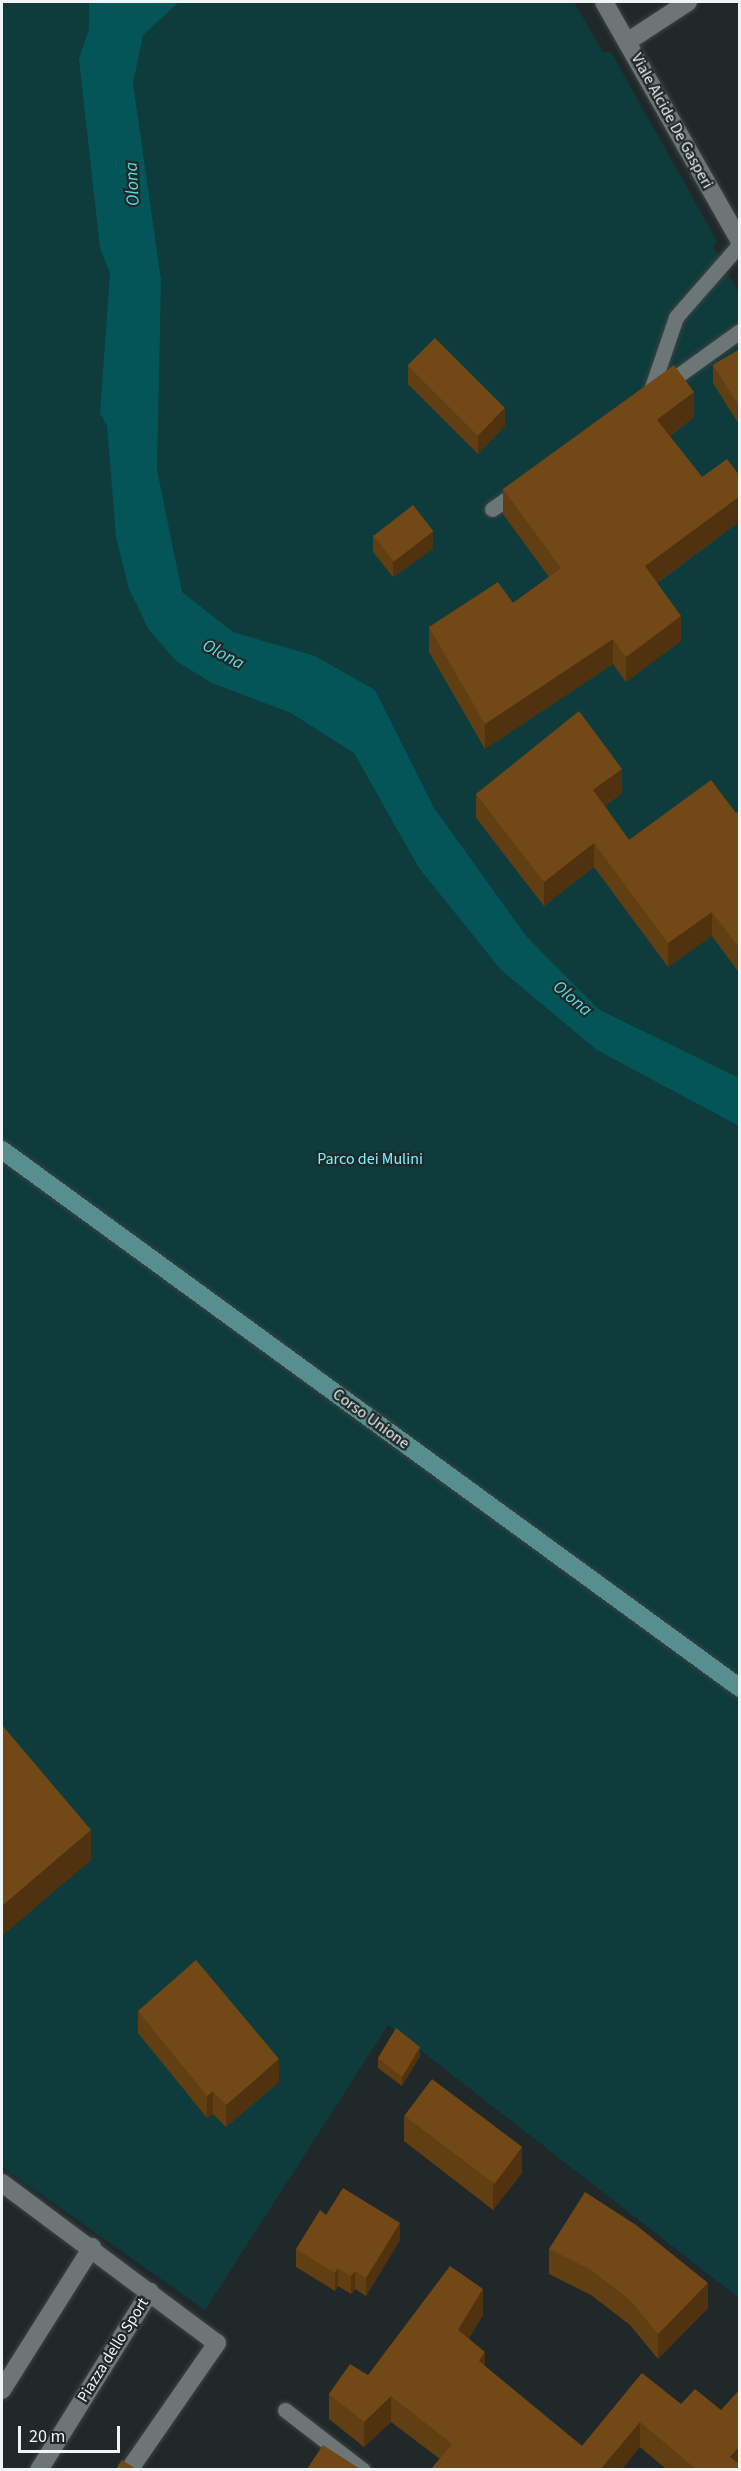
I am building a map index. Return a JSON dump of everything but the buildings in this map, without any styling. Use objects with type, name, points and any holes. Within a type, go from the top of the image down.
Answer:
[{"type":"street","name":"Viale Alcide De Gasperi","points":[[604,2],[740,243]]},
{"type":"street","points":[[627,42],[688,2]]},
{"type":"street","name":"Corso Unione","points":[[2,1150],[740,1688]]},
{"type":"street","points":[[2,2183],[92,2247],[217,2343],[129,2469]]},
{"type":"street","points":[[2,2390],[92,2247]]},
{"type":"street","name":"Piazza dello Sport","points":[[39,2469],[150,2292]]},
{"type":"lane","name":"Viale Alcide De Gasperi","points":[[649,396],[676,317],[740,243]]},
{"type":"lane","points":[[630,410],[740,331]]},
{"type":"lane","points":[[492,509],[529,483]]},
{"type":"lane","points":[[285,2410],[363,2469]]},
{"type":"green space","name":"Parco dei Mulini","points":[[2,2],[574,2],[603,52],[611,52],[717,241],[713,246],[739,293],[739,2298],[388,2025],[205,2310],[2,2167]]},
{"type":"water","name":"Olona","points":[[89,2],[179,2],[143,35],[133,83],[161,280],[157,470],[182,592],[233,632],[315,656],[375,690],[434,808],[527,937],[598,1009],[739,1078],[739,1126],[597,1050],[501,970],[419,868],[354,753],[291,713],[212,683],[176,661],[149,630],[129,589],[116,537],[107,426],[100,413],[110,273],[100,248],[79,59],[89,29]]}]
